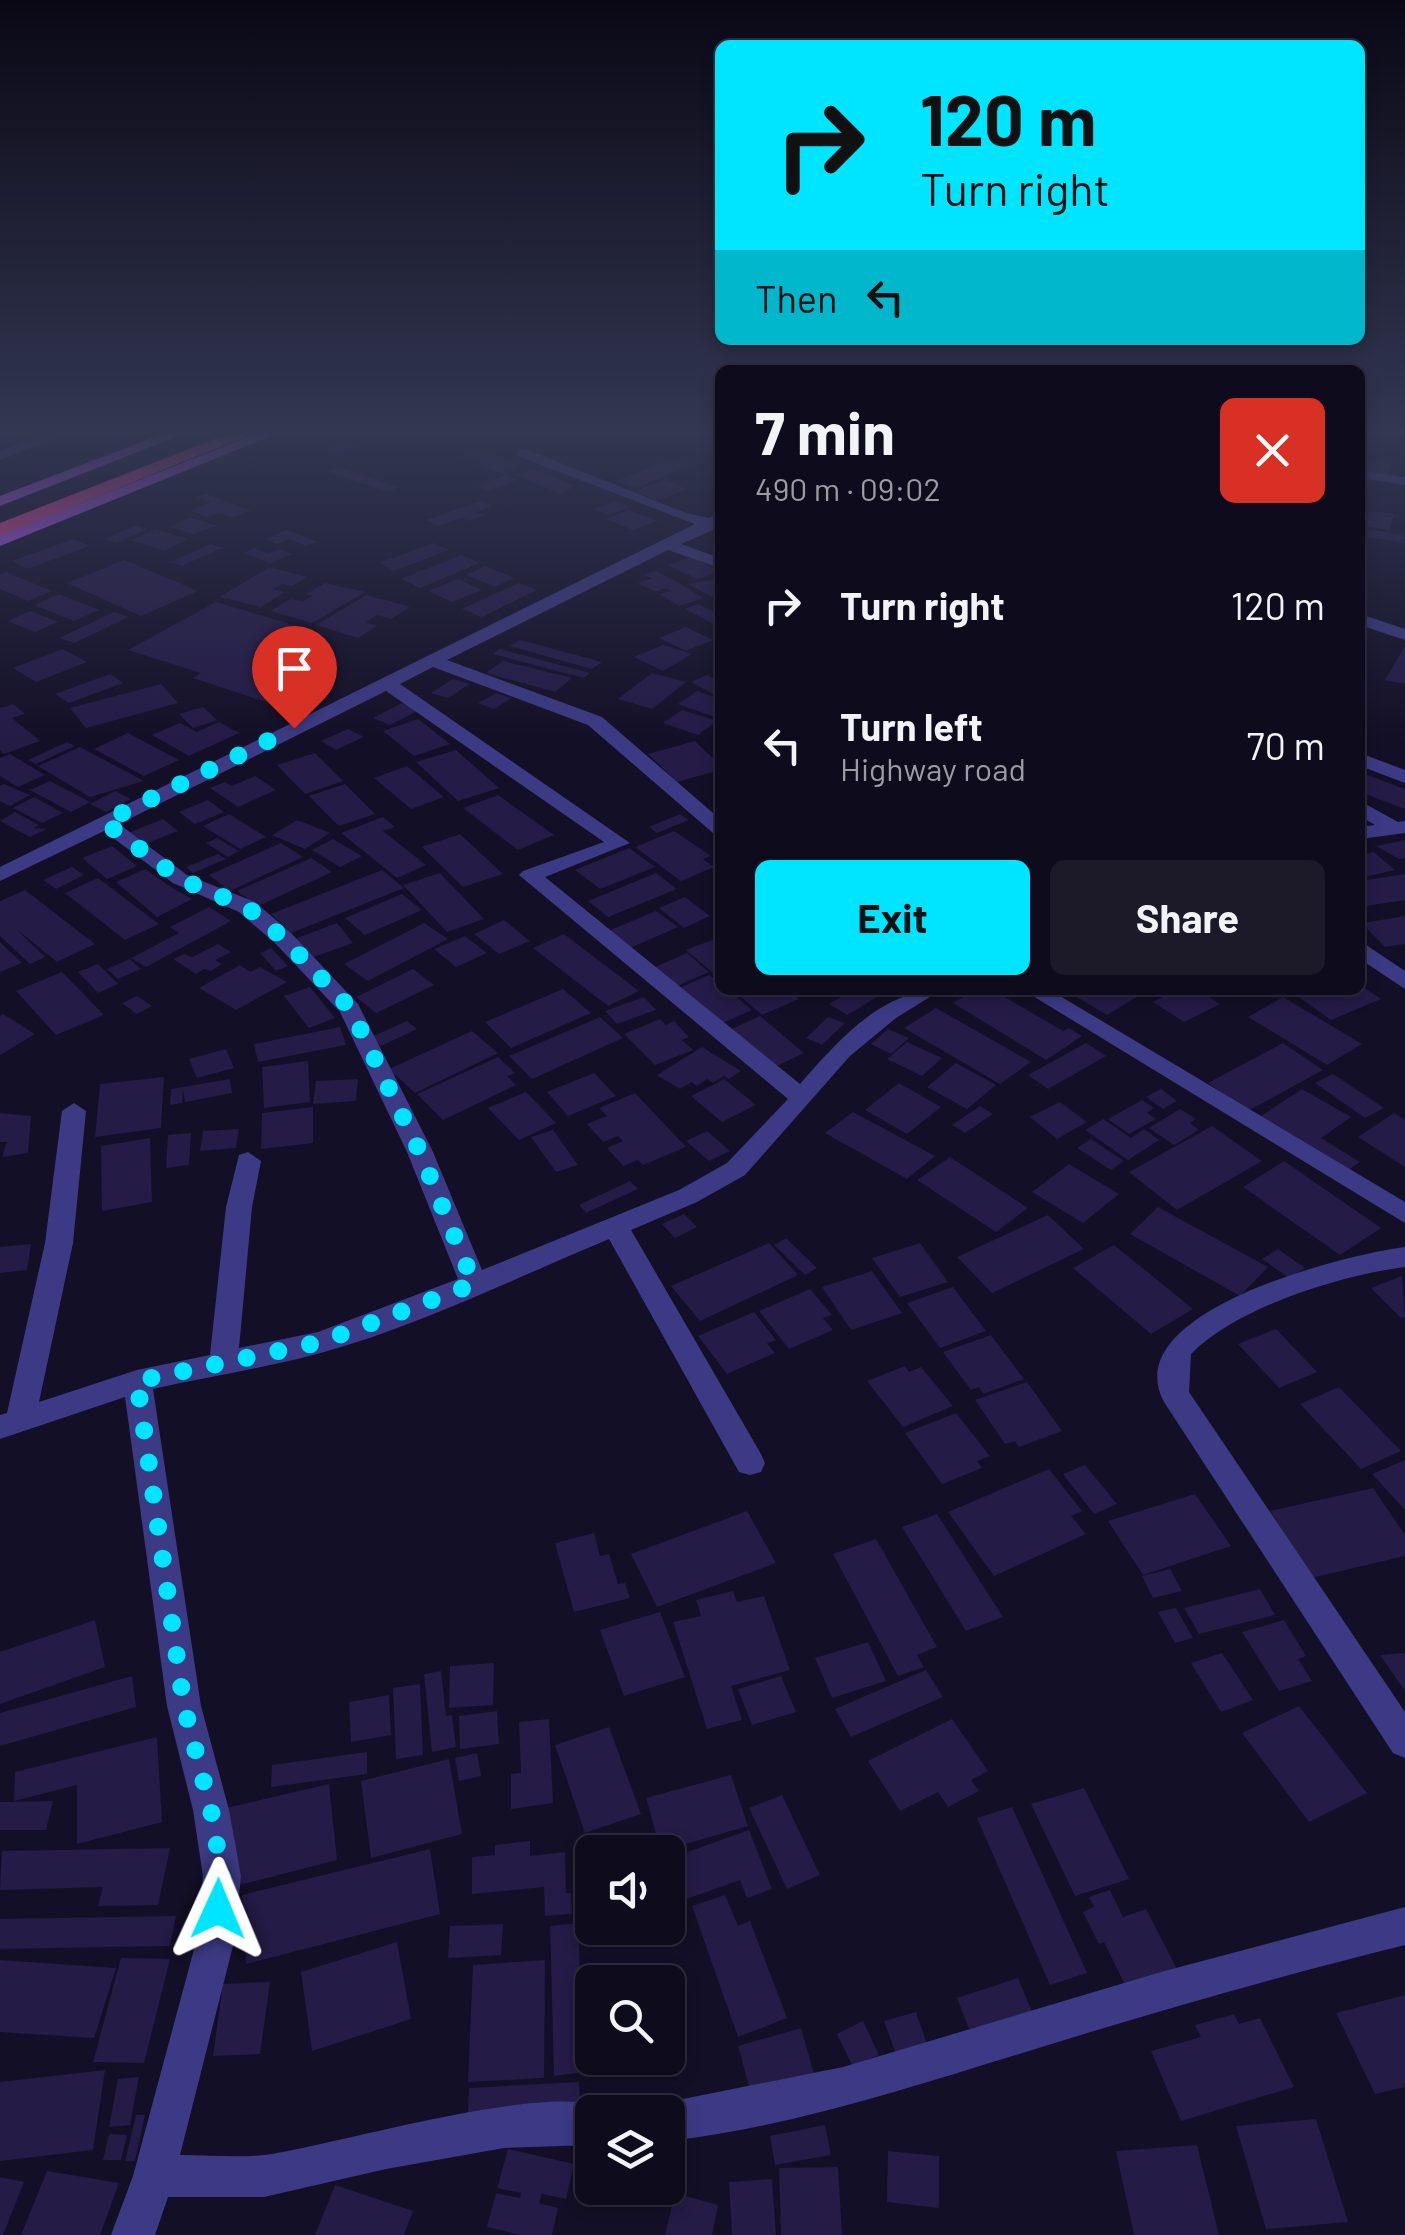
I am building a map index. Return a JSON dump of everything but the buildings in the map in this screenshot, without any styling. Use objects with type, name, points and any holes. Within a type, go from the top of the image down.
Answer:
[{"type":"street","points":[[0,875],[687,535]]},
{"type":"street","points":[[668,544],[715,561]]},
{"type":"street","points":[[1365,621],[1405,635]]},
{"type":"street","points":[[430,660],[595,721],[715,825]]},
{"type":"street","points":[[387,682],[620,843],[530,875],[801,1097]]},
{"type":"street","points":[[1365,761],[1405,777]]},
{"type":"street","points":[[1365,810],[1399,828]]},
{"type":"street","points":[[104,822],[180,879],[247,907],[283,938],[350,1008],[420,1152],[474,1284]]},
{"type":"street","points":[[1365,832],[1399,828]]},
{"type":"street","points":[[1365,952],[1405,982]]},
{"type":"street","points":[[10,1423],[137,1381],[223,1366],[321,1342],[688,1196],[736,1169],[842,1051],[888,1012],[917,995]]},
{"type":"street","points":[[1042,995],[1405,1214]]},
{"type":"street","points":[[10,1423],[58,1243],[74,1111]]},
{"type":"street","points":[[223,1366],[248,1161]]},
{"type":"street","points":[[614,1224],[750,1463]]},
{"type":"street","points":[[1405,1258],[1377,1258],[1344,1266],[1224,1317],[1182,1344],[1172,1376],[1174,1394],[1405,1742]]},
{"type":"street","points":[[133,2235],[154,2176],[215,1942],[222,1876],[211,1810],[184,1706],[137,1381]]},
{"type":"street","points":[[685,2119],[720,2116],[842,2088],[1237,1967],[1405,1926]]},
{"type":"street","points":[[154,2176],[264,2176],[386,2148],[504,2127],[575,2125]]},
{"type":"route","points":[[218,1909],[222,1876],[211,1810],[184,1706],[137,1381],[223,1366],[321,1342],[474,1284],[420,1152],[350,1008],[283,938],[247,907],[180,879],[104,822],[294,728]]}]
